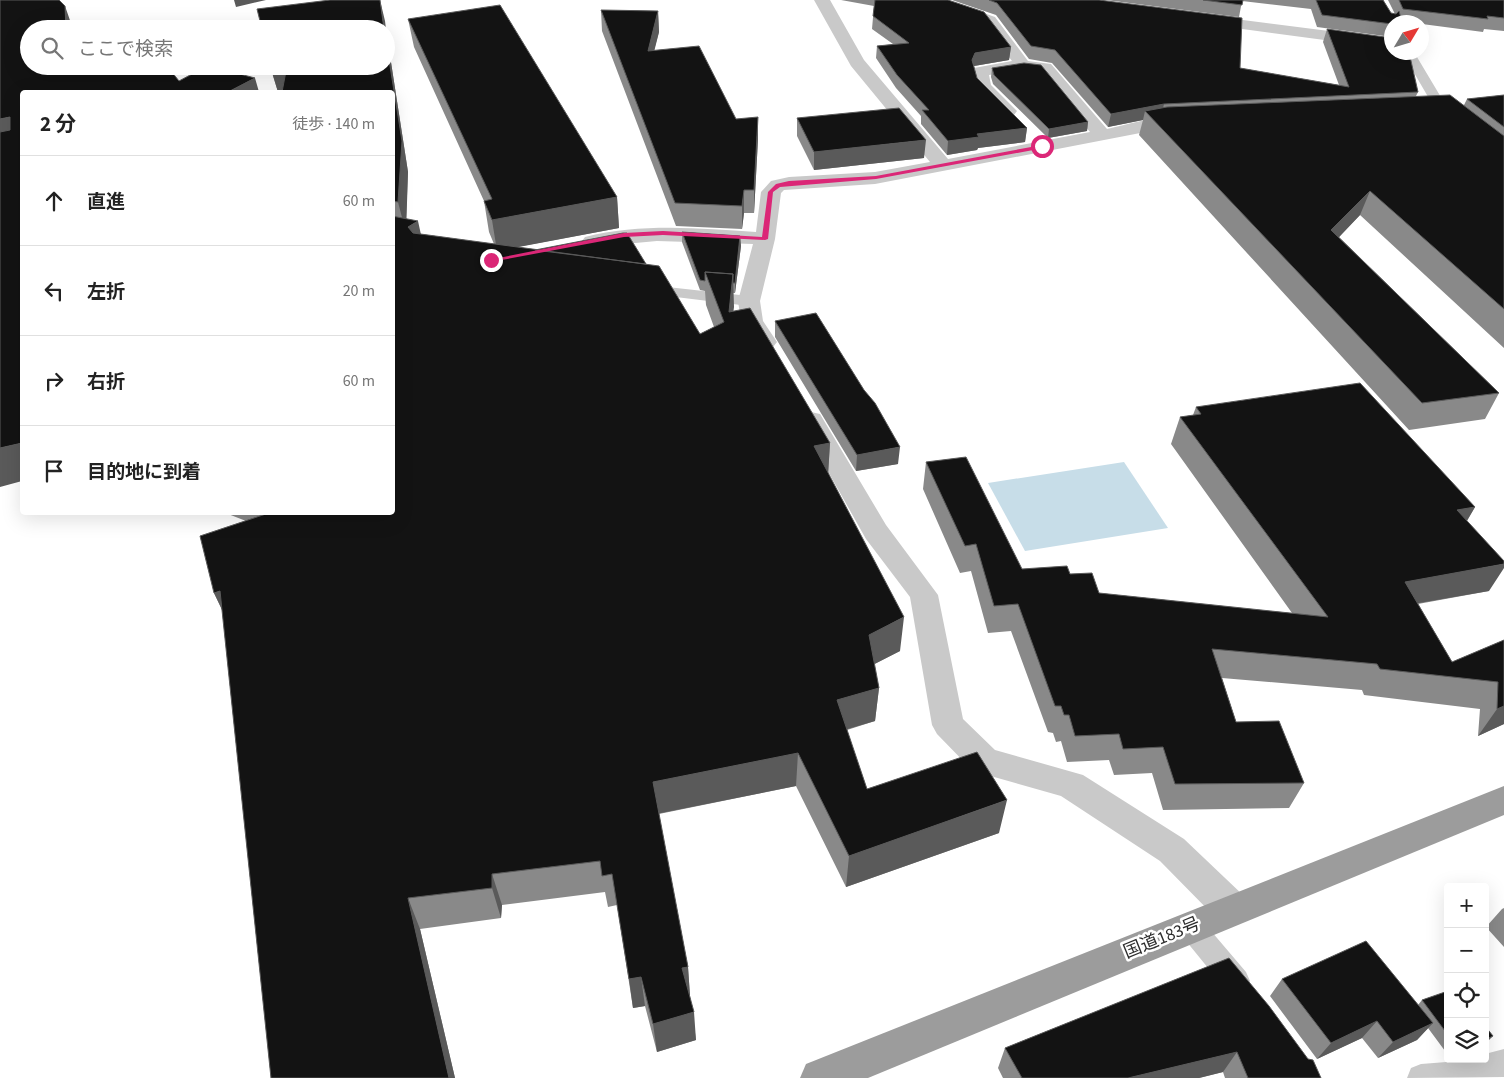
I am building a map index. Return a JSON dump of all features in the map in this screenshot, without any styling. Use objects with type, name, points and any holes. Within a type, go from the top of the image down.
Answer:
[{"type":"highway","name":"国道183号","points":[[820,1078],[1504,800]]},
{"type":"street","points":[[822,0],[857,62],[943,165]]},
{"type":"street","points":[[931,0],[989,20],[1023,65]]},
{"type":"street","points":[[1187,18],[1384,43]]},
{"type":"street","points":[[1042,146],[983,86],[980,72],[1023,65],[1045,68],[1103,135]]},
{"type":"street","points":[[1423,111],[1451,109]]},
{"type":"street","points":[[777,363],[752,321],[751,295],[765,239],[771,192],[778,185],[876,178],[1160,124],[1200,122]]},
{"type":"street","points":[[576,244],[624,235],[663,233],[765,239]]},
{"type":"street","points":[[797,397],[876,532],[924,595],[948,725],[985,761],[1071,784],[1147,833],[1172,850],[1232,909]]},
{"type":"lane","points":[[1414,60],[1451,109],[1461,126]]},
{"type":"lane","points":[[633,283],[751,295]]},
{"type":"lane","points":[[1191,927],[1253,1002]]},
{"type":"lane","points":[[1421,1078],[1455,1077],[1504,1063]]},
{"type":"water","points":[[1124,462],[1168,528],[1025,551],[988,483]]},
{"type":"building","points":[[0,0],[59,0],[65,6],[66,20],[20,20],[20,75],[174,75],[179,81],[190,75],[244,75],[255,78],[232,90],[20,90],[20,443],[0,448],[0,132],[10,130],[10,117],[0,119]]},
{"type":"building","points":[[330,0],[380,0],[383,20],[260,20],[257,9]]},
{"type":"building","points":[[875,0],[948,0],[984,12],[1011,47],[975,53],[972,60],[977,78],[1027,128],[977,134],[979,137],[948,141],[922,110],[929,110],[897,75],[877,46],[909,43],[873,16]]},
{"type":"building","points":[[989,0],[1099,0],[1242,18],[1240,68],[1349,87],[1327,29],[1384,37],[1384,60],[1411,60],[1418,92],[1164,104],[1111,114],[1055,50],[1031,46],[997,3]]},
{"type":"building","points":[[1203,0],[1243,0],[1242,5]]},
{"type":"building","points":[[1316,0],[1383,0],[1391,13],[1396,14],[1399,11],[1400,15],[1384,15],[1384,23],[1322,15]]},
{"type":"building","points":[[1399,0],[1504,0],[1504,18],[1487,16],[1488,19],[1403,9]]},
{"type":"building","points":[[500,5],[617,197],[492,220],[484,201],[492,199],[408,19]]},
{"type":"building","points":[[601,10],[658,11],[648,51],[699,46],[736,119],[758,117],[754,190],[744,190],[742,206],[675,203]]},
{"type":"building","points":[[1024,63],[1041,65],[1088,122],[1049,129],[994,75],[992,68]]},
{"type":"building","points":[[285,75],[391,75],[394,90],[282,90]]},
{"type":"building","points":[[1450,95],[1504,136],[1504,309],[1370,191],[1331,230],[1499,393],[1422,403],[1145,111],[1167,107]]},
{"type":"building","points":[[1504,95],[1504,127],[1467,99]]},
{"type":"building","points":[[395,97],[402,141],[398,202],[395,202]]},
{"type":"building","points":[[899,108],[926,140],[814,152],[797,118]]},
{"type":"building","points":[[395,217],[418,221],[408,227],[413,233],[659,266],[700,334],[724,322],[705,272],[733,274],[729,312],[750,308],[830,443],[814,446],[904,617],[869,635],[879,688],[837,700],[867,789],[977,752],[1007,800],[849,856],[798,753],[653,782],[688,967],[682,968],[694,1012],[653,1024],[641,977],[629,979],[612,874],[602,876],[600,861],[492,874],[492,888],[408,898],[449,1078],[271,1078],[220,591],[214,593],[200,536],[263,515],[395,515]]},
{"type":"building","points":[[682,232],[740,236],[735,283],[733,283],[733,274],[705,272],[705,281],[700,280]]},
{"type":"building","points":[[627,233],[646,264],[535,250]]},
{"type":"building","points":[[816,313],[864,390],[875,403],[900,447],[857,455],[775,321]]},
{"type":"building","points":[[1360,383],[1475,507],[1457,510],[1504,561],[1504,564],[1405,582],[1452,662],[1504,640],[1504,706],[1497,709],[1498,682],[1380,669],[1377,664],[1212,649],[1236,722],[1279,721],[1304,783],[1175,784],[1163,747],[1123,749],[1119,734],[1075,736],[1069,715],[1064,715],[1061,706],[1055,706],[1018,604],[994,606],[976,544],[965,546],[926,462],[966,457],[1022,569],[1067,566],[1070,574],[1092,573],[1099,593],[1328,617],[1180,417],[1201,414],[1196,407]]},
{"type":"building","points":[[1366,941],[1433,1023],[1393,1042],[1377,1021],[1331,1043],[1282,979]]},
{"type":"building","points":[[1229,958],[1269,1006],[1308,1059],[1313,1060],[1321,1078],[1248,1078],[1237,1052],[1128,1078],[1022,1078],[1005,1048]]},
{"type":"building","points":[[1444,992],[1444,1030],[1422,1000]]},
{"type":"route","points":[[491,260],[624,235],[663,233],[765,239],[771,192],[778,185],[876,178],[1042,146]]}]
